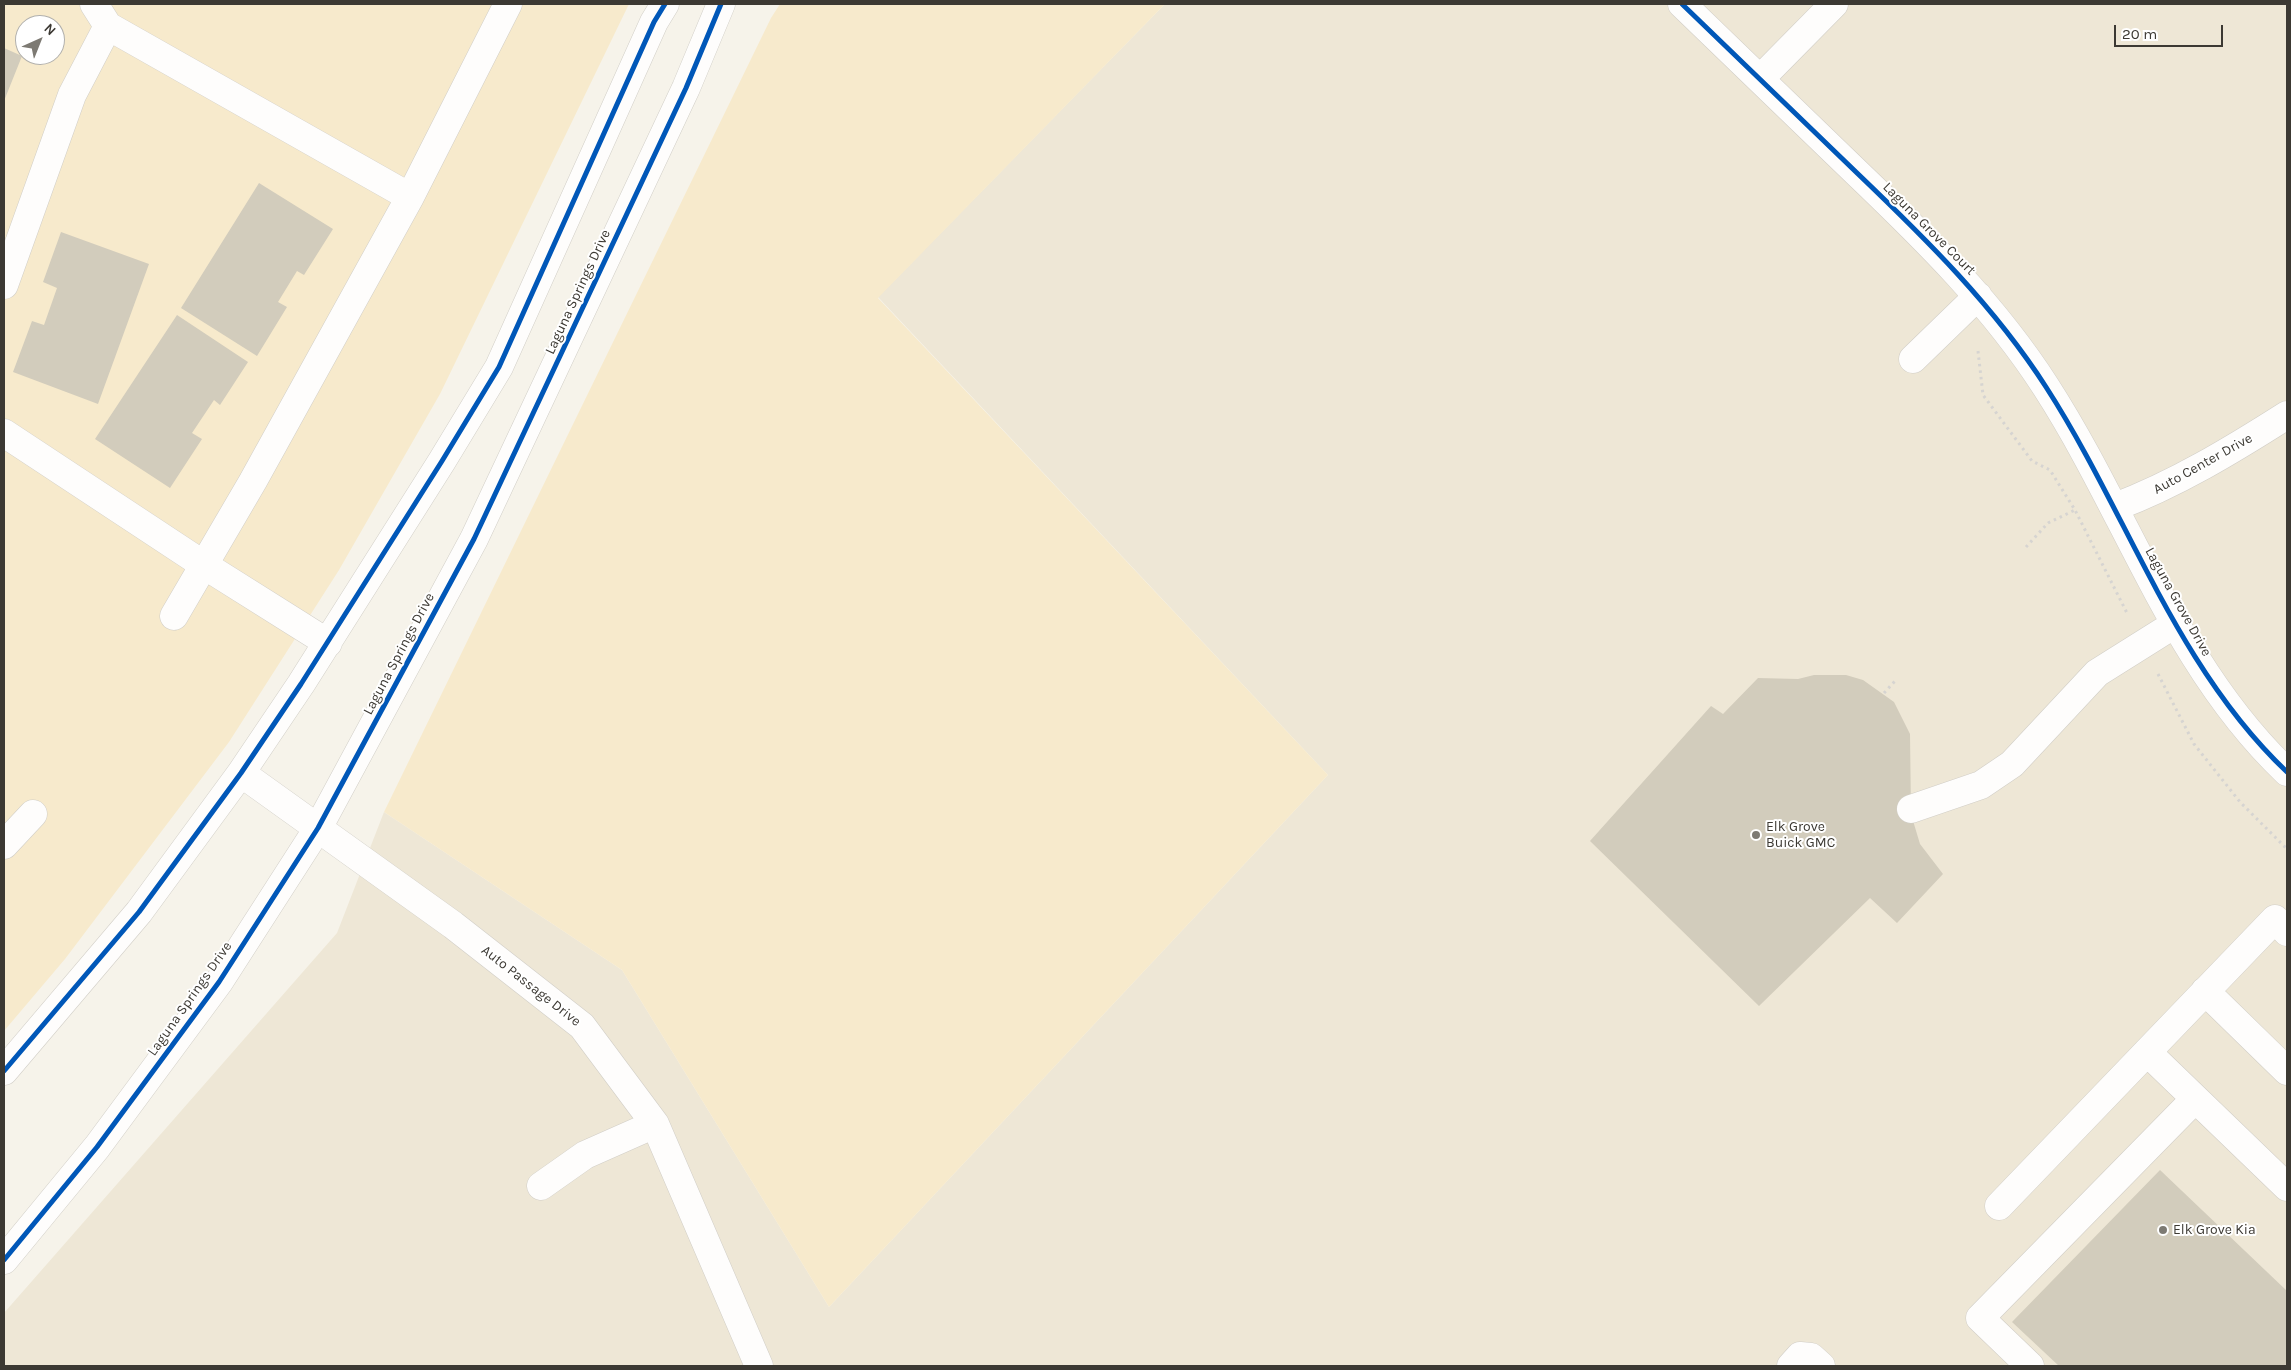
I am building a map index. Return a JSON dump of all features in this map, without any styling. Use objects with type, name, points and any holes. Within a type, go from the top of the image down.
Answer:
[{"type":"street","points":[[174,616],[253,481],[410,197],[508,4]]},
{"type":"street","points":[[4,1071],[139,912],[241,773],[328,643],[499,367],[650,31],[665,4]]},
{"type":"street","name":"Laguna Springs Drive","points":[[4,1260],[96,1147],[219,982],[318,828],[474,539],[686,88],[721,4]]},
{"type":"street","name":"Laguna Grove Court","points":[[1682,4],[1931,244],[1978,296],[2046,386],[2115,507]]},
{"type":"street","points":[[1760,79],[1834,4]]},
{"type":"street","points":[[4,285],[101,15],[410,197]]},
{"type":"street","points":[[1913,359],[1978,296]]},
{"type":"street","name":"Auto Center Drive","points":[[2115,507],[2154,492],[2238,446],[2287,415]]},
{"type":"street","points":[[4,432],[204,565],[328,643]]},
{"type":"street","name":"Laguna Grove Drive","points":[[2115,507],[2175,624],[2206,675],[2267,753],[2287,772]]},
{"type":"street","points":[[1911,809],[1981,785],[2012,764],[2097,673],[2175,624]]},
{"type":"street","name":"Auto Passage Drive","points":[[241,773],[453,925],[582,1026],[655,1124],[759,1366]]},
{"type":"street","points":[[4,845],[33,814]]},
{"type":"street","points":[[1999,1206],[2274,919],[2287,932]]},
{"type":"street","points":[[2205,991],[2287,1070]]},
{"type":"street","points":[[2147,1052],[2287,1187]]},
{"type":"street","points":[[2030,1366],[1980,1318],[2195,1099]]},
{"type":"street","points":[[541,1186],[586,1155],[655,1124]]},
{"type":"street","points":[[1790,1366],[1800,1356],[1811,1357],[1821,1366]]},
{"type":"path","points":[[1951,322],[1978,351],[1983,395],[2032,461],[2050,470],[2075,510],[2194,744],[2240,802],[2287,849]]},
{"type":"path","points":[[2026,547],[2048,523],[2075,510]]},
{"type":"path","points":[[1884,693],[1895,681]]},
{"type":"shaded area","points":[[4,4],[629,4],[440,394],[339,570],[229,742],[65,959],[4,1031]]},
{"type":"shaded area","points":[[780,4],[1165,4],[878,298],[1328,775],[829,1307],[622,970],[384,812],[771,18]]},
{"type":"shaded area","points":[[1165,4],[2287,4],[2287,1366],[4,1366],[4,1313],[337,933],[384,812],[622,970],[829,1307],[1328,775],[878,297]]},
{"type":"building","points":[[4,48],[15,53],[15,65],[18,65],[4,101]]},
{"type":"building","points":[[259,183],[333,229],[304,275],[297,271],[278,302],[287,307],[257,356],[181,308]]},
{"type":"building","points":[[61,232],[149,264],[98,404],[13,372],[32,321],[44,325],[57,288],[43,282]]},
{"type":"building","points":[[177,315],[248,362],[220,405],[214,400],[192,433],[202,439],[170,488],[95,439]]},
{"type":"building","name":"Elk Grove Buick GMC","points":[[1814,675],[1846,675],[1863,680],[1894,702],[1910,734],[1911,814],[1920,844],[1943,874],[1897,923],[1870,898],[1759,1006],[1590,841],[1711,706],[1723,714],[1758,678],[1798,679]]},
{"type":"building","name":"Elk Grove Kia","points":[[2160,1170],[2287,1291],[2287,1366],[2059,1366],[2012,1322]]},
{"type":"cycle path","points":[[4,1071],[139,912],[241,773],[301,684],[442,461],[499,367],[654,22],[665,4]]},
{"type":"cycle path","points":[[4,1260],[97,1147],[219,982],[318,828],[474,539],[686,88],[721,4]]},
{"type":"cycle path","points":[[1682,4],[1908,222],[1958,274],[2004,329],[2046,387],[2075,436],[2183,637],[2214,685],[2248,730],[2287,772]]},
{"type":"place","name":"Elk Grove Buick GMC","points":[[1756,835]]},
{"type":"place","name":"Elk Grove Kia","points":[[2163,1230]]}]
